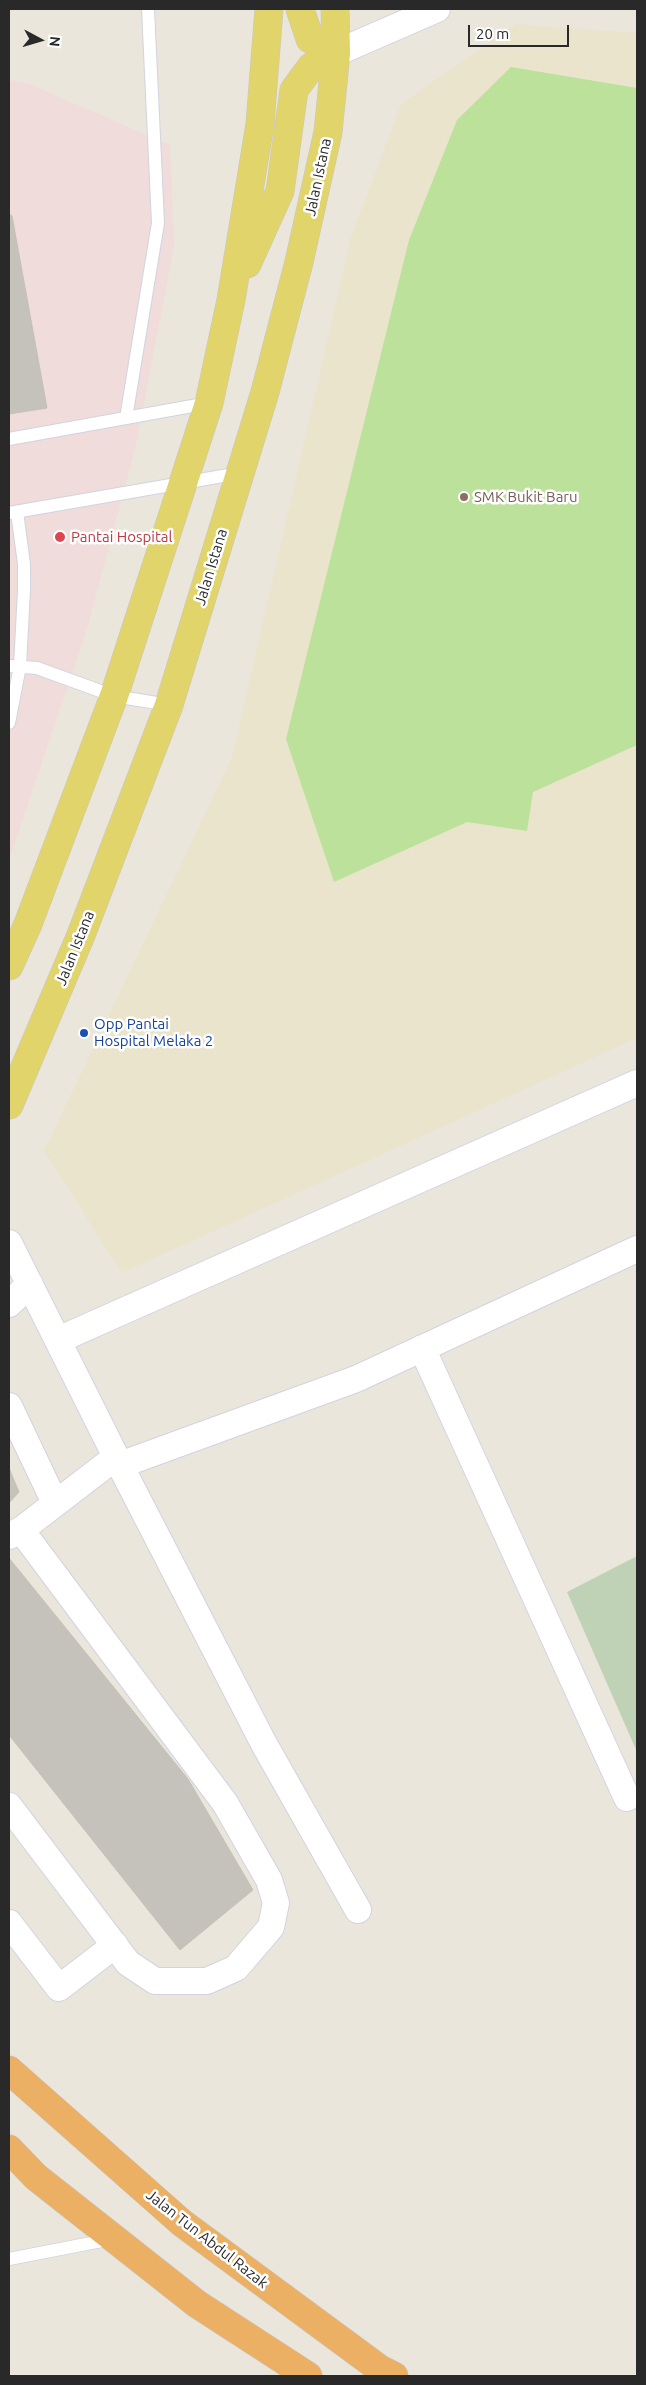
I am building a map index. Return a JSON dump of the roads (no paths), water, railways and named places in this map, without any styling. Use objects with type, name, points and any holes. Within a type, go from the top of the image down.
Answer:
[{"type":"highway","name":"Jalan Tun Abdul Razak","points":[[9,2070],[182,2223],[380,2369],[394,2376]]},
{"type":"highway","points":[[9,2149],[36,2177],[197,2304],[308,2376]]},
{"type":"main road","points":[[9,966],[28,924],[114,696],[209,403],[232,300],[260,124],[269,9]]},
{"type":"main road","points":[[300,9],[310,39],[336,54]]},
{"type":"main road","name":"Jalan Istana","points":[[9,1105],[81,935],[169,706],[265,392],[299,262],[328,132],[336,54],[335,9]]},
{"type":"main road","points":[[232,300],[280,191],[294,90],[312,67],[336,54]]},
{"type":"street","points":[[336,54],[437,9]]},
{"type":"street","points":[[58,1340],[637,1083]]},
{"type":"street","points":[[9,1243],[118,1461],[264,1744],[358,1910]]},
{"type":"street","points":[[9,1806],[128,1964],[154,1981],[207,1981],[236,1968],[271,1927],[276,1903],[270,1880],[226,1803],[15,1533],[55,1503],[118,1461],[356,1379],[637,1249]]},
{"type":"street","points":[[9,1304],[30,1284]]},
{"type":"street","points":[[422,1348],[627,1798]]},
{"type":"street","points":[[9,1406],[55,1503]]},
{"type":"street","points":[[9,1923],[58,1988],[115,1945]]},
{"type":"lane","points":[[126,418],[158,223],[148,9]]},
{"type":"lane","points":[[9,439],[209,403]]},
{"type":"lane","points":[[9,724],[24,564],[13,513],[184,481],[240,473]]},
{"type":"lane","points":[[15,666],[37,668],[114,696],[169,706]]},
{"type":"lane","points":[[9,2259],[115,2238]]},
{"type":"place","name":"SMK Bukit Baru","points":[[464,497]]},
{"type":"place","name":"Pantai Hospital","points":[[60,537]]},
{"type":"place","name":"Opp Pantai Hospital Melaka 2","points":[[84,1033]]}]
